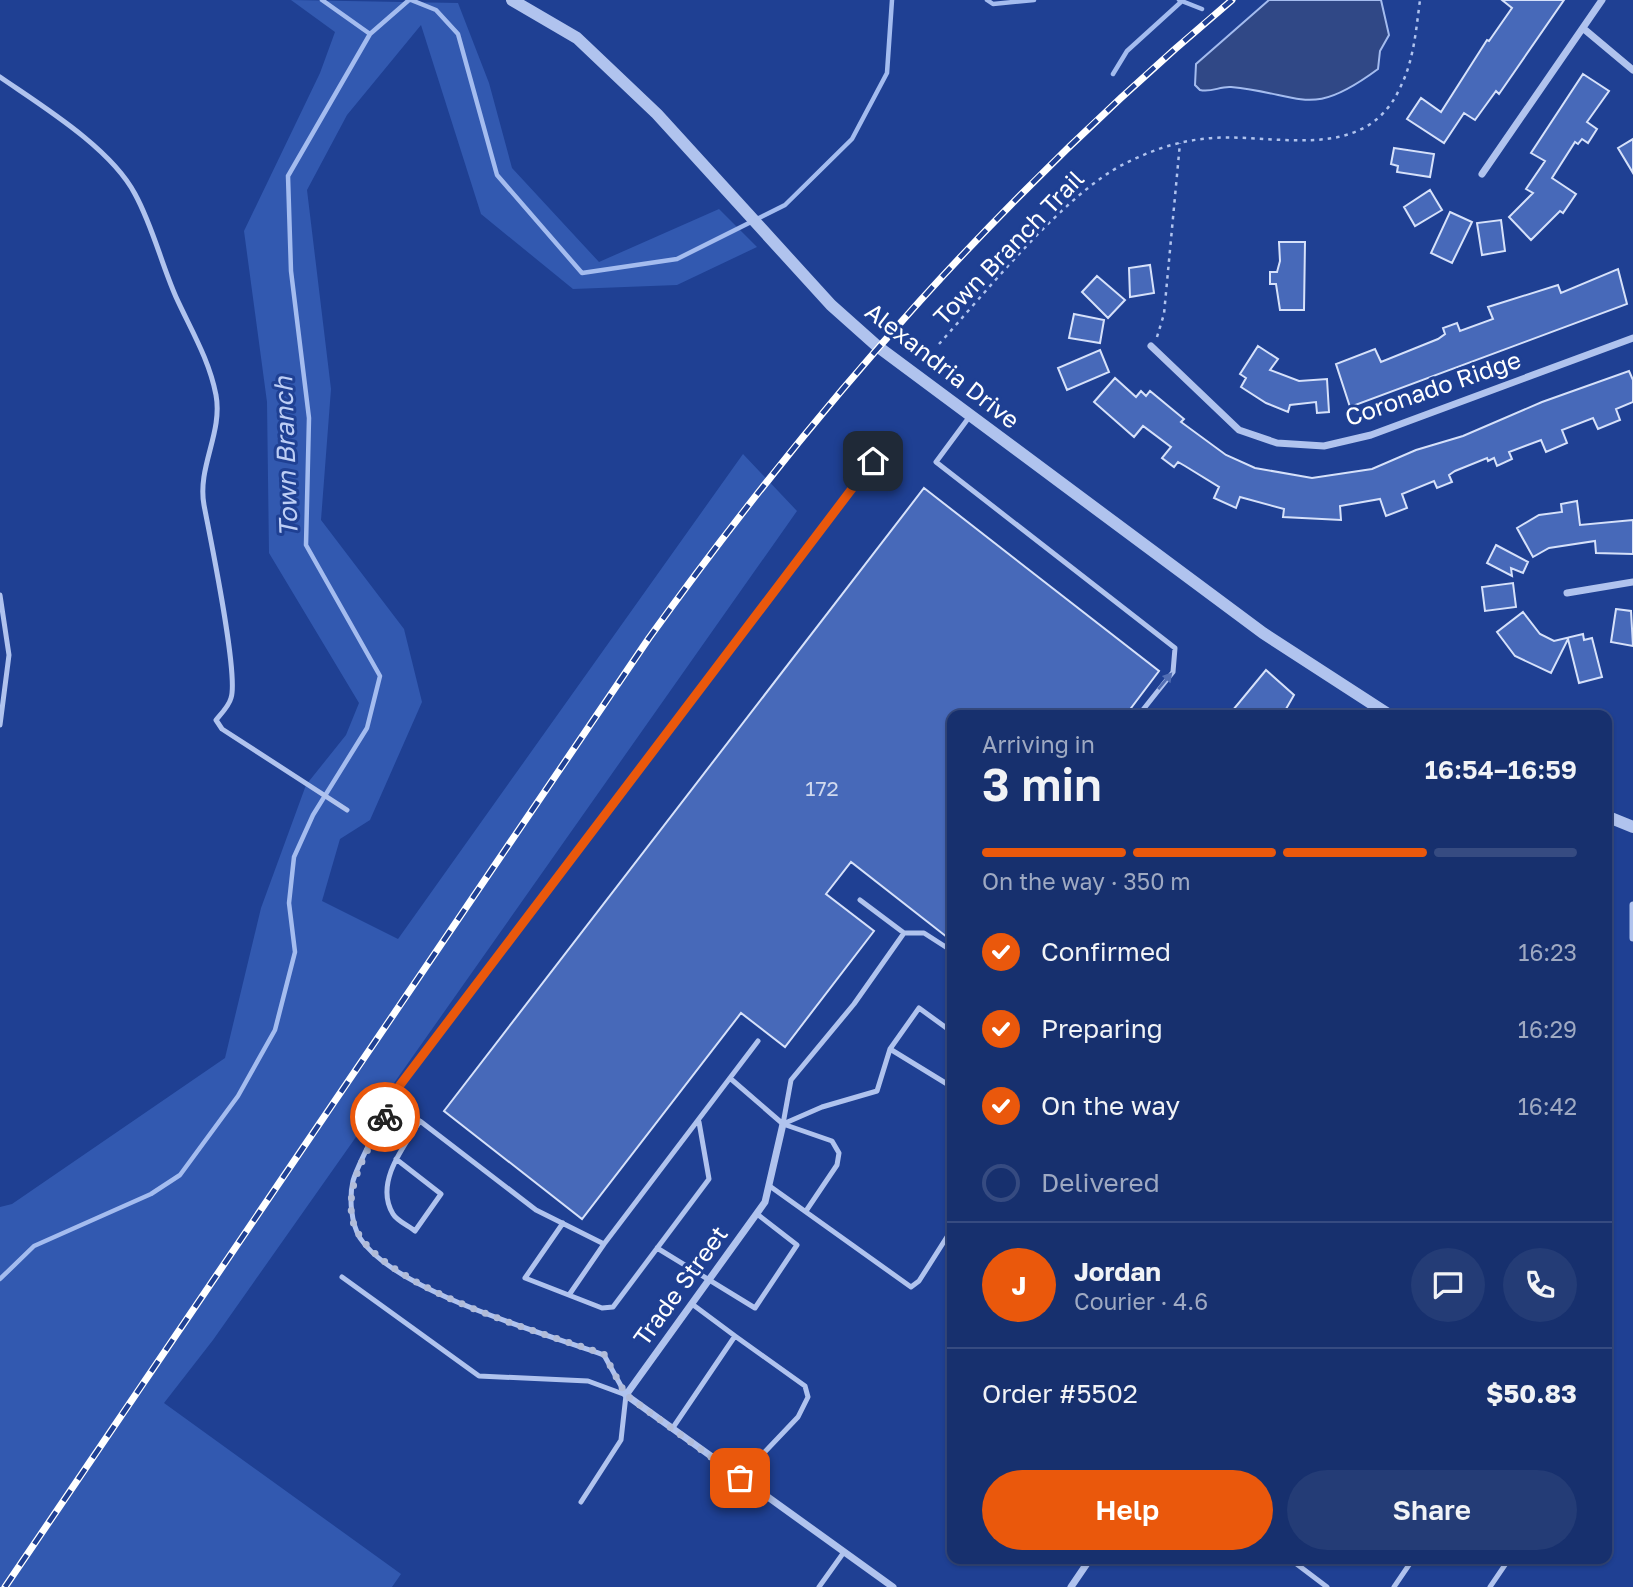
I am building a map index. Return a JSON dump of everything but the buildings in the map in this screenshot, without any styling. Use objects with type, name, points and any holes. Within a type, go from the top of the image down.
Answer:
[{"type":"street","name":"Alexandria Drive","points":[[512,0],[577,38],[657,114],[831,305],[877,346],[1263,633],[1382,710]]},
{"type":"street","points":[[1482,174],[1602,0]]},
{"type":"street","points":[[1584,29],[1633,69]]},
{"type":"street","name":"Coronado Ridge","points":[[1151,346],[1239,430],[1277,443],[1324,446],[1371,435],[1633,338]]},
{"type":"street","points":[[1567,593],[1633,582]]},
{"type":"street","points":[[1612,818],[1633,827]]},
{"type":"street","points":[[1633,905],[1633,937]]},
{"type":"street","name":"Trade Street","points":[[626,1395],[757,1214],[771,1187],[783,1124]]},
{"type":"street","points":[[626,1395],[892,1587]]},
{"type":"street","points":[[1070,1587],[1086,1564]]},
{"type":"lane","points":[[0,77],[90,142],[134,190],[149,222],[176,296],[201,346],[216,395],[218,422],[207,465],[203,502],[230,659],[232,697],[216,720],[222,729],[347,810]]},
{"type":"lane","points":[[970,415],[936,462],[1170,642],[1176,657],[1173,672],[1143,710]]},
{"type":"lane","points":[[581,1502],[621,1440],[626,1395],[604,1354],[439,1294],[403,1276],[361,1239],[352,1217],[354,1181],[400,1085],[873,461]]},
{"type":"lane","points":[[0,595],[9,655],[0,724]]},
{"type":"lane","points":[[860,900],[904,933],[924,933],[947,948]]},
{"type":"lane","points":[[783,1124],[791,1080],[854,1004],[904,933]]},
{"type":"lane","points":[[783,1124],[822,1107],[877,1091],[890,1049],[919,1008],[947,1028]]},
{"type":"lane","points":[[569,1295],[604,1244],[758,1041]]},
{"type":"lane","points":[[890,1049],[947,1084]]},
{"type":"lane","points":[[731,1079],[783,1124],[832,1141],[839,1153],[837,1165],[806,1212]]},
{"type":"lane","points":[[396,1159],[441,1194],[415,1231],[393,1215],[386,1192],[396,1159],[421,1121],[536,1210],[604,1244]]},
{"type":"lane","points":[[563,1223],[525,1278],[602,1308],[612,1307],[709,1179],[699,1122]]},
{"type":"lane","points":[[771,1187],[911,1287],[919,1281],[947,1237]]},
{"type":"lane","points":[[657,1248],[755,1308],[797,1245],[757,1214]]},
{"type":"lane","points":[[342,1277],[479,1377],[588,1381],[626,1395]]},
{"type":"lane","points":[[692,1304],[805,1386],[808,1397],[798,1417],[740,1478]]},
{"type":"lane","points":[[672,1429],[735,1336]]},
{"type":"lane","points":[[819,1587],[844,1552]]},
{"type":"lane","points":[[1297,1564],[1327,1587]]},
{"type":"lane","points":[[1394,1587],[1410,1564]]},
{"type":"lane","points":[[1490,1587],[1506,1564]]},
{"type":"path","name":"Town Branch Trail","points":[[939,344],[1083,191],[1123,164],[1156,149],[1203,138],[1312,142],[1353,133],[1380,115],[1399,90],[1412,58],[1420,0]]},
{"type":"path","points":[[1151,346],[1161,330],[1164,314],[1180,143]]},
{"type":"shaded area","points":[[291,0],[458,3],[489,83],[512,168],[599,262],[719,209],[757,247],[677,285],[573,289],[481,214],[421,25],[347,115],[307,190],[331,389],[321,520],[404,629],[422,702],[370,820],[340,839],[322,901],[398,939],[743,454],[797,511],[213,1340],[164,1403],[401,1574],[392,1587],[0,1587],[0,1207],[12,1204],[225,1058],[261,908],[306,785],[346,735],[359,703],[269,553],[267,402],[244,231],[320,73],[335,32]]},
{"type":"shaded area","points":[[1269,0],[1381,0],[1389,35],[1380,51],[1378,69],[1355,85],[1320,99],[1291,98],[1231,87],[1200,90],[1195,85],[1196,64]]},
{"type":"waterway","points":[[322,0],[370,34]]},
{"type":"waterway","name":"Town Branch","points":[[0,1279],[34,1246],[151,1194],[180,1175],[238,1096],[275,1030],[295,952],[289,903],[294,857],[313,815],[367,728],[380,676],[306,545],[309,418],[291,271],[288,176],[370,34],[409,0]]},
{"type":"waterway","name":"Town Branch","points":[[411,0],[436,10],[458,34],[497,175],[582,273],[677,259],[785,205],[852,139],[887,73],[892,0]]},
{"type":"waterway","points":[[987,0],[993,4],[1034,0]]},
{"type":"waterway","points":[[1179,0],[1202,9]]},
{"type":"waterway","points":[[1113,74],[1127,51],[1182,1]]},
{"type":"railway","points":[[5,1587],[649,638],[714,550],[849,381],[994,222],[1149,72],[1232,0]]},
{"type":"way so far","points":[[385,1117],[354,1181],[352,1217],[361,1239],[403,1276],[439,1294],[604,1354],[626,1395],[740,1478]]},
{"type":"route","points":[[385,1117],[400,1085],[525,924],[873,461]]}]
